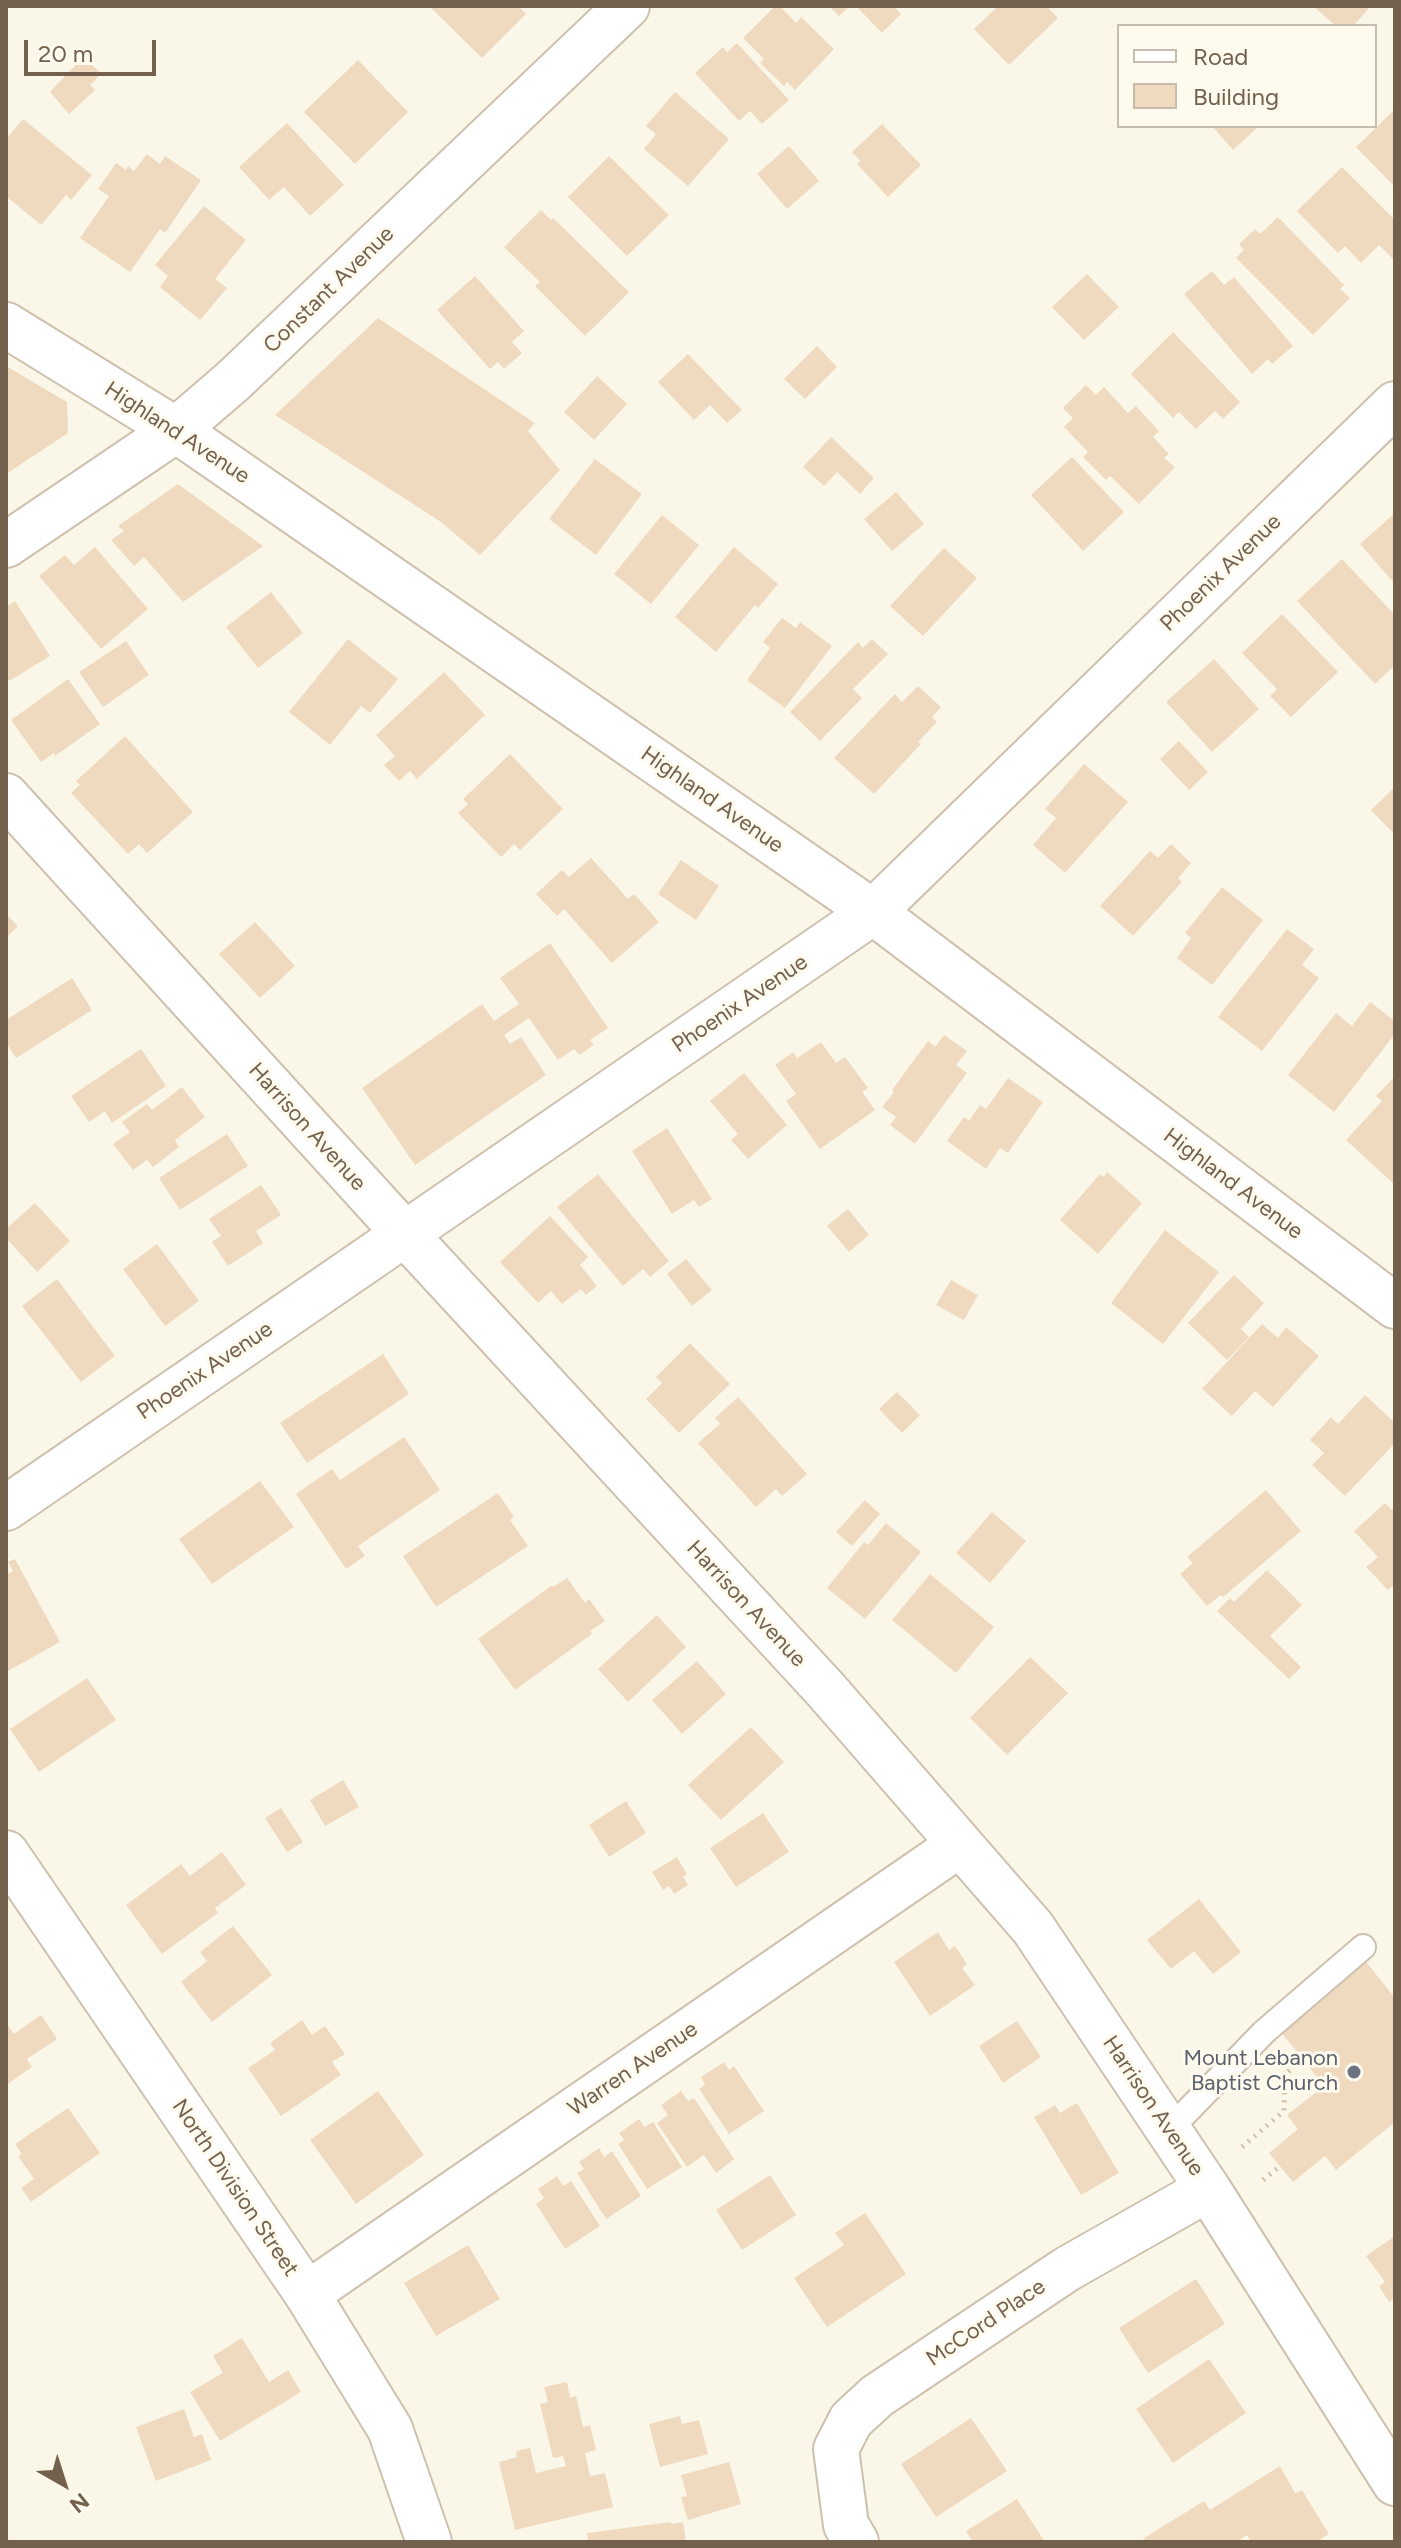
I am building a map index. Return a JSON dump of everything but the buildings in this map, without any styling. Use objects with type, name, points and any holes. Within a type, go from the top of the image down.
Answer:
[{"type":"street","name":"Constant Avenue","points":[[6,545],[176,430],[233,381],[627,6]]},
{"type":"street","name":"Highland Avenue","points":[[6,325],[176,430],[873,912],[1395,1306]]},
{"type":"street","name":"Phoenix Avenue","points":[[6,1508],[873,912],[1395,404]]},
{"type":"street","name":"Harrison Avenue","points":[[6,796],[826,1690],[1033,1928],[1208,2189],[1395,2483]]},
{"type":"street","name":"Warren Avenue","points":[[307,2294],[959,1845]]},
{"type":"street","name":"North Division Street","points":[[6,1853],[307,2294],[390,2429],[429,2542]]},
{"type":"street","name":"McCord Place","points":[[849,2525],[836,2449],[851,2420],[877,2396],[1067,2269],[1208,2189]]},
{"type":"lane","points":[[1169,2130],[1264,2032],[1363,1947]]},
{"type":"path","points":[[1242,2147],[1284,2111],[1285,2075],[1302,2058]]},
{"type":"path","points":[[1263,2180],[1280,2166]]},
{"type":"place","name":"Mount Lebanon Baptist Church","points":[[1354,2072]]}]
